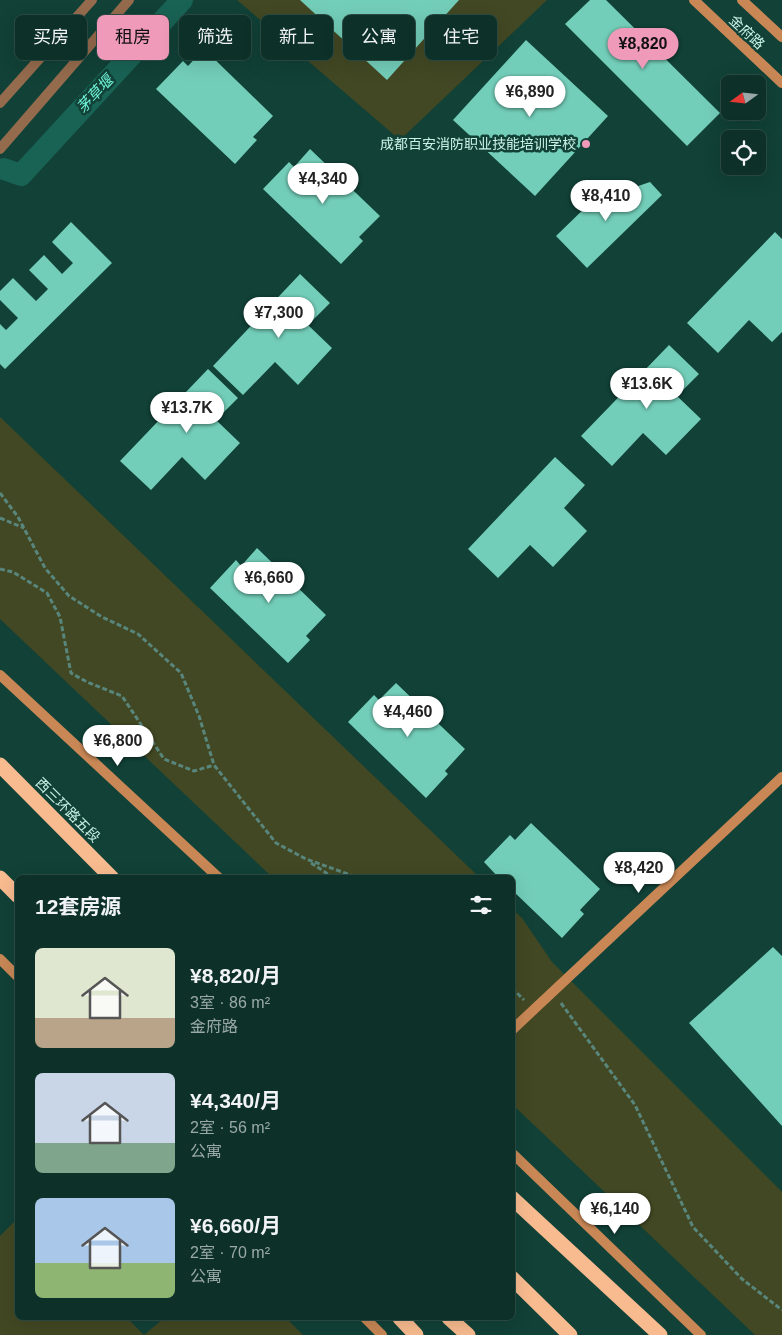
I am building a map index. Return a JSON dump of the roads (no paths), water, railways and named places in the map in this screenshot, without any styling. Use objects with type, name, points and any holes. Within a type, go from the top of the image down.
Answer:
[{"type":"highway","name":"西三环路五段","points":[[0,766],[109,875]]},
{"type":"highway","points":[[0,878],[15,893]]},
{"type":"highway","points":[[515,1201],[660,1335]]},
{"type":"highway","points":[[515,1281],[570,1335]]},
{"type":"highway","points":[[402,1320],[416,1335]]},
{"type":"highway","points":[[451,1320],[468,1335]]},
{"type":"main road","name":"金府路","points":[[694,0],[782,84]]},
{"type":"main road","name":"金府路","points":[[742,0],[782,37]]},
{"type":"main road","points":[[0,675],[216,875]]},
{"type":"main road","points":[[515,1027],[782,777]]},
{"type":"main road","points":[[0,960],[15,974]]},
{"type":"main road","points":[[515,1155],[700,1335]]},
{"type":"main road","points":[[367,1320],[382,1335]]},
{"type":"street","points":[[0,103],[92,0]]},
{"type":"street","points":[[0,149],[129,0]]},
{"type":"waterway","name":"茅草堰","points":[[4,169],[21,175],[182,0]]},
{"type":"place","name":"成都百安消防职业技能培训学校","points":[[586,144]]}]
